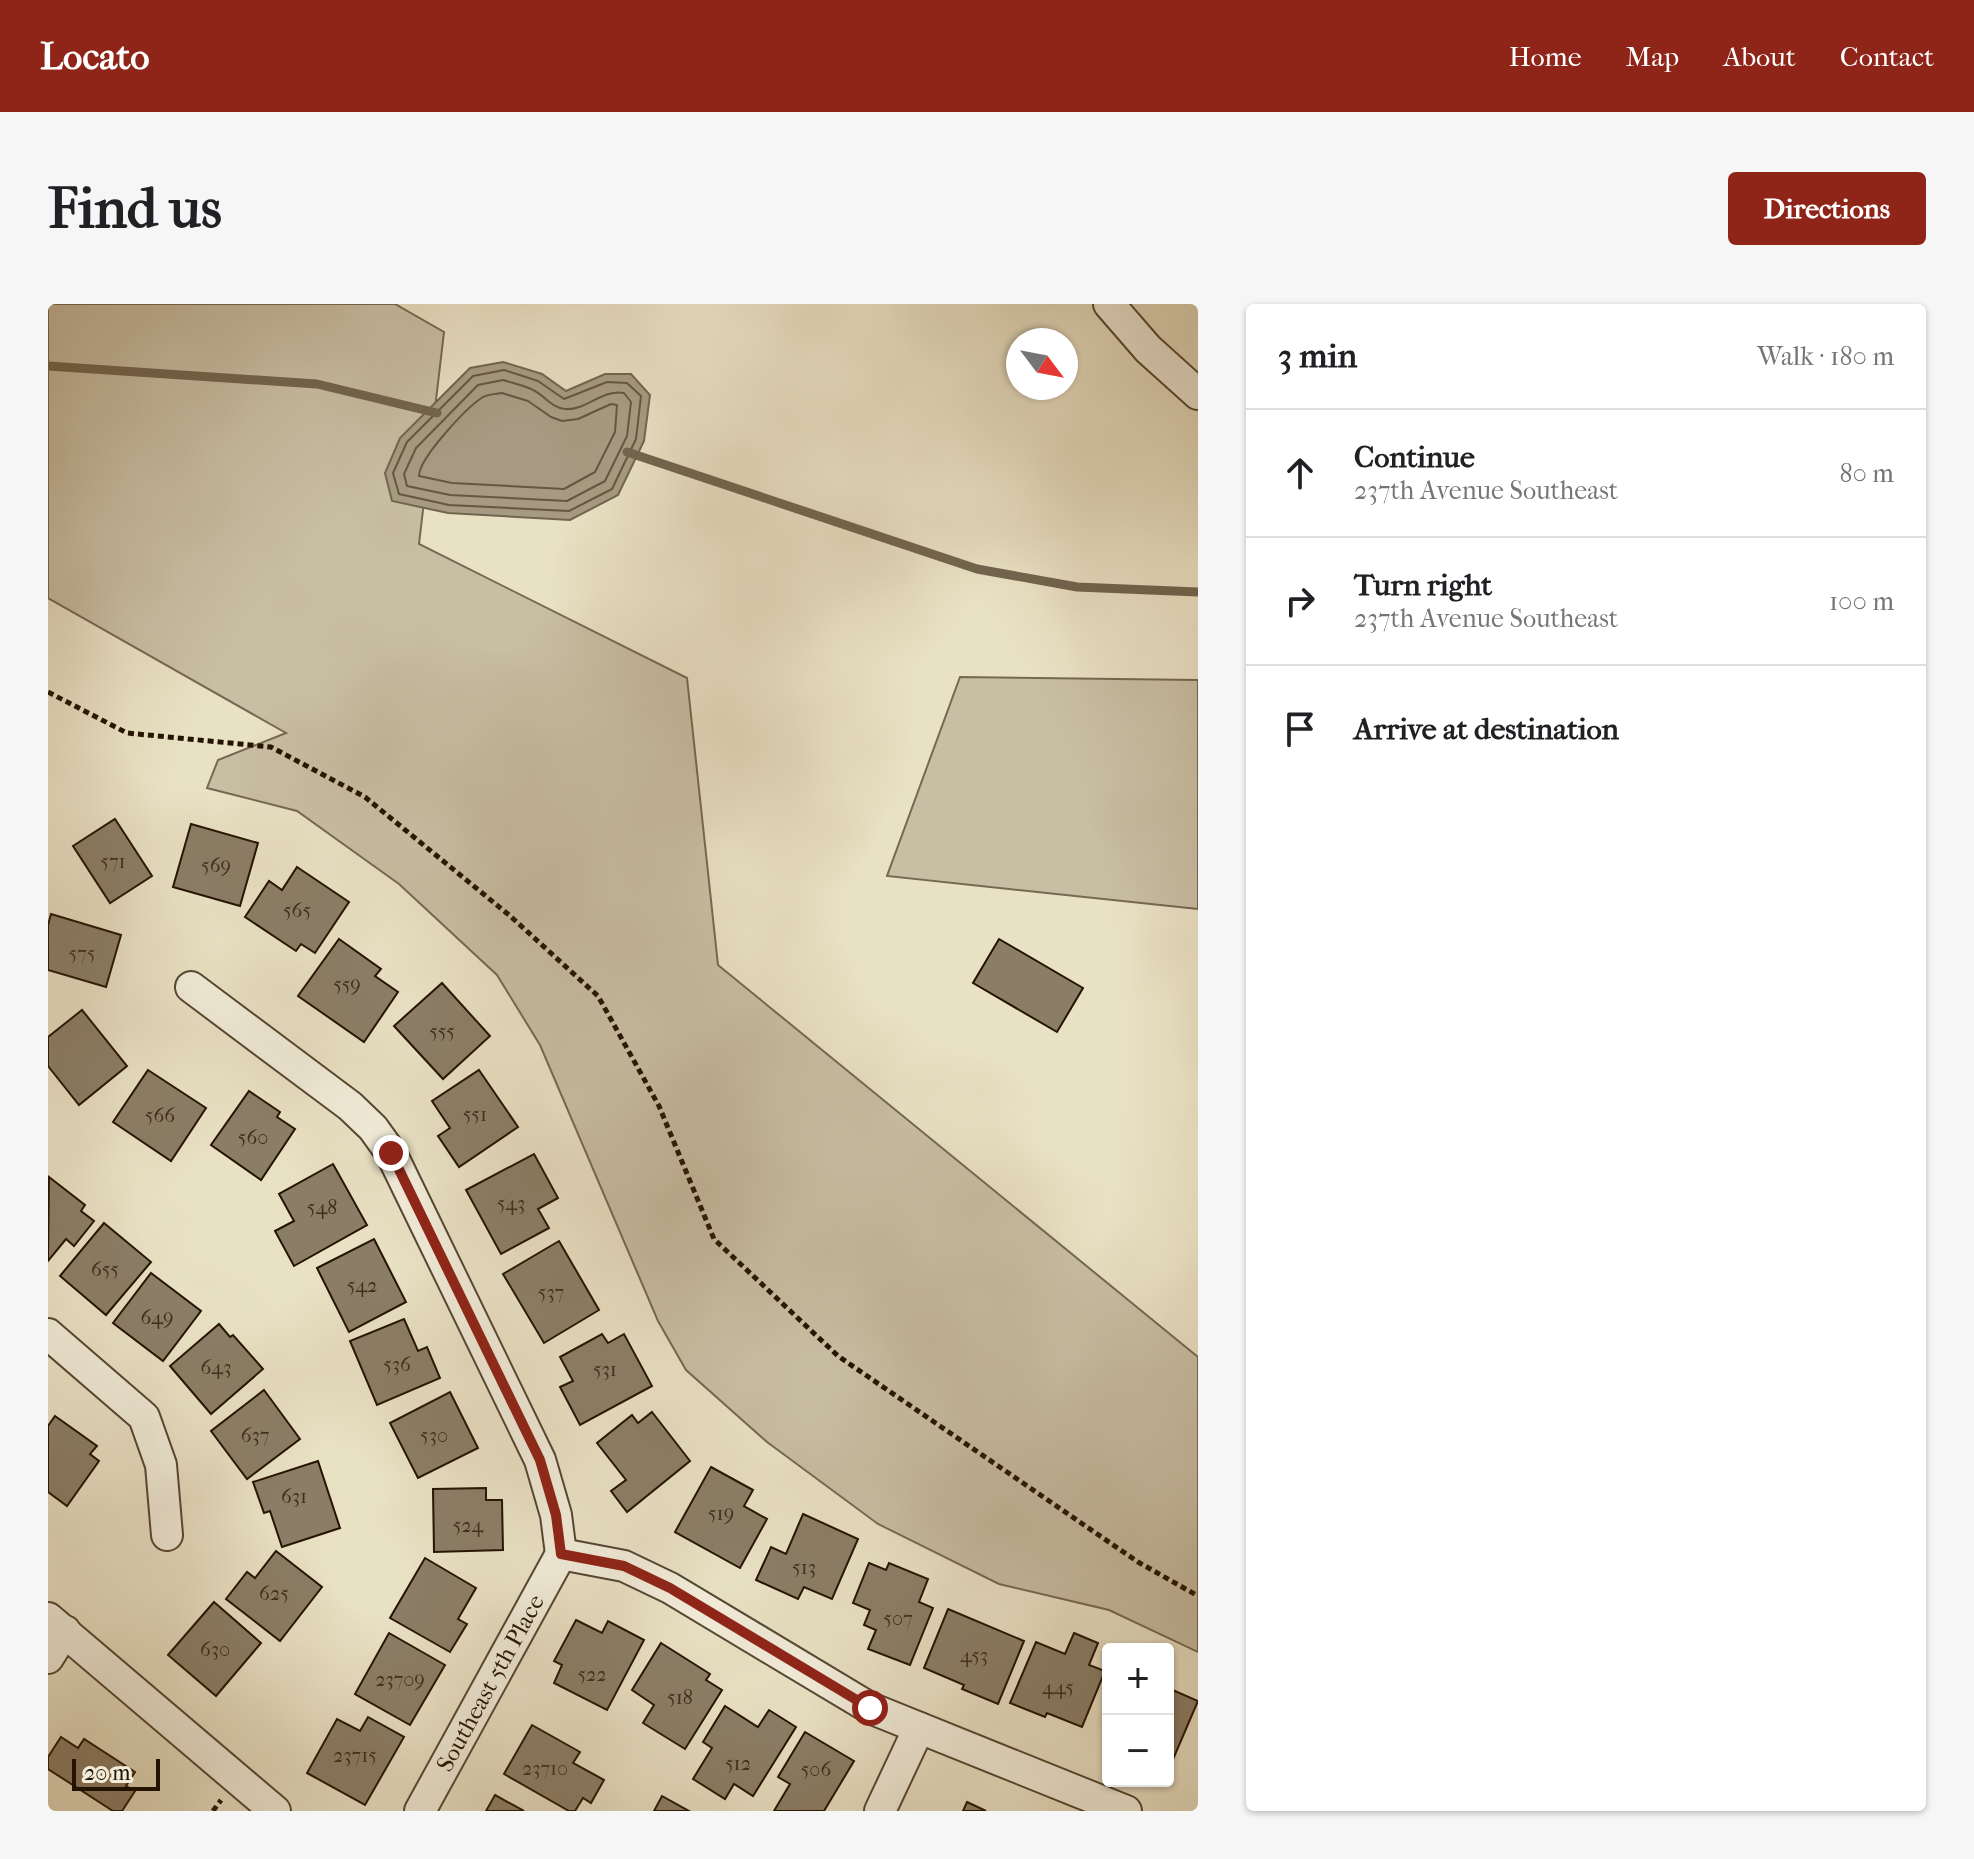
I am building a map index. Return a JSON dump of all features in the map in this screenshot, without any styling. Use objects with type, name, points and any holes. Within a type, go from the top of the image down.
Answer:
[{"type":"street","points":[[1109,304],[1148,349],[1198,394]]},
{"type":"street","points":[[191,987],[350,1106],[373,1128],[391,1153],[540,1460],[556,1515],[561,1554],[624,1566],[670,1588],[870,1708],[1126,1811]]},
{"type":"street","points":[[48,1334],[144,1417],[161,1465],[167,1535]]},
{"type":"street","name":"Southeast 5th Place","points":[[420,1811],[561,1554]]},
{"type":"street","points":[[48,1658],[56,1625],[275,1811]]},
{"type":"street","points":[[880,1811],[919,1728]]},
{"type":"path","points":[[48,692],[127,733],[271,747],[365,797],[509,915],[598,996],[659,1106],[714,1239],[838,1356],[1138,1562],[1198,1596]]},
{"type":"shaded area","points":[[48,304],[395,304],[444,332],[419,544],[687,678],[718,965],[1198,1357],[1198,1652],[1109,1610],[999,1584],[878,1524],[767,1442],[686,1370],[658,1321],[540,1045],[497,975],[399,884],[297,811],[207,788],[218,760],[286,733],[48,598]]},
{"type":"shaded area","points":[[960,677],[1198,680],[1198,909],[887,876]]},
{"type":"water","points":[[503,362],[542,374],[566,391],[605,374],[631,374],[650,395],[644,441],[618,495],[570,520],[448,513],[392,501],[385,473],[400,438],[470,368]]},
{"type":"building","points":[[115,819],[152,876],[110,903],[73,846]]},
{"type":"building","points":[[191,824],[258,843],[240,906],[173,887]]},
{"type":"building","points":[[297,867],[349,902],[315,953],[301,944],[296,951],[245,917],[269,881],[282,890]]},
{"type":"building","points":[[51,914],[121,935],[106,987],[48,970],[48,925]]},
{"type":"building","points":[[339,939],[381,969],[375,976],[398,992],[364,1042],[298,996]]},
{"type":"building","points":[[999,939],[1083,988],[1057,1032],[973,983]]},
{"type":"building","points":[[442,983],[490,1036],[443,1079],[394,1026]]},
{"type":"building","points":[[82,1010],[127,1066],[79,1105],[48,1066],[48,1037]]},
{"type":"building","points":[[148,1070],[206,1108],[171,1161],[113,1122]]},
{"type":"building","points":[[479,1070],[518,1127],[459,1167],[438,1136],[450,1128],[432,1101]]},
{"type":"building","points":[[249,1091],[280,1112],[277,1117],[295,1129],[261,1180],[211,1145]]},
{"type":"building","points":[[534,1154],[558,1198],[538,1209],[549,1228],[501,1254],[466,1190]]},
{"type":"building","points":[[333,1164],[367,1225],[294,1266],[275,1231],[294,1221],[279,1194]]},
{"type":"building","points":[[49,1177],[85,1205],[81,1211],[94,1221],[74,1246],[66,1239],[48,1261]]},
{"type":"building","points":[[104,1223],[151,1262],[106,1315],[60,1276]]},
{"type":"building","points":[[374,1239],[406,1302],[349,1332],[317,1268]]},
{"type":"building","points":[[559,1241],[599,1310],[544,1343],[503,1274]]},
{"type":"building","points":[[151,1273],[201,1311],[163,1361],[113,1323]]},
{"type":"building","points":[[404,1319],[418,1351],[427,1347],[440,1378],[377,1405],[350,1341]]},
{"type":"building","points":[[219,1324],[263,1369],[211,1414],[170,1366]]},
{"type":"building","points":[[602,1334],[608,1343],[624,1334],[652,1386],[580,1425],[560,1387],[573,1381],[560,1357]]},
{"type":"building","points":[[264,1390],[300,1439],[247,1479],[211,1431]]},
{"type":"building","points":[[450,1392],[478,1448],[418,1478],[390,1423]]},
{"type":"building","points":[[652,1412],[690,1461],[627,1512],[611,1491],[626,1480],[597,1443],[632,1415],[638,1423]]},
{"type":"building","points":[[55,1416],[97,1446],[90,1454],[99,1461],[67,1506],[48,1492],[48,1426]]},
{"type":"building","points":[[318,1461],[340,1528],[282,1547],[270,1511],[264,1513],[253,1482]]},
{"type":"building","points":[[711,1467],[753,1490],[744,1506],[767,1519],[740,1568],[675,1532]]},
{"type":"building","points":[[486,1488],[486,1500],[502,1500],[503,1550],[434,1552],[433,1489]]},
{"type":"building","points":[[803,1514],[858,1539],[832,1599],[804,1587],[798,1599],[756,1580],[771,1547],[786,1554]]},
{"type":"building","points":[[276,1551],[322,1587],[280,1641],[226,1599],[247,1572],[255,1578]]},
{"type":"building","points":[[425,1558],[476,1588],[458,1619],[467,1624],[450,1652],[390,1618]]},
{"type":"building","points":[[869,1563],[886,1570],[889,1563],[928,1579],[919,1602],[933,1608],[910,1665],[868,1649],[876,1630],[864,1625],[870,1610],[853,1603]]},
{"type":"building","points":[[214,1602],[261,1643],[216,1696],[168,1655]]},
{"type":"building","points":[[948,1609],[1024,1641],[998,1704],[924,1668]]},
{"type":"building","points":[[576,1620],[602,1633],[608,1621],[644,1640],[607,1710],[554,1683],[562,1665],[554,1661]]},
{"type":"building","points":[[389,1633],[445,1665],[410,1725],[355,1694]]},
{"type":"building","points":[[1074,1633],[1098,1643],[1089,1665],[1102,1670],[1102,1678],[1082,1727],[1010,1703],[1036,1642],[1065,1654]]},
{"type":"building","points":[[661,1643],[710,1674],[706,1680],[722,1690],[685,1749],[643,1723],[654,1705],[632,1690]]},
{"type":"building","points":[[1174,1691],[1198,1701],[1174,1757]]},
{"type":"building","points":[[725,1706],[758,1727],[769,1710],[796,1727],[753,1796],[734,1784],[725,1799],[693,1779],[712,1748],[703,1742]]},
{"type":"building","points":[[368,1717],[404,1737],[365,1805],[307,1773],[337,1719],[360,1731]]},
{"type":"building","points":[[532,1725],[580,1752],[573,1763],[604,1780],[591,1803],[583,1798],[575,1811],[569,1811],[504,1774]]},
{"type":"building","points":[[805,1732],[854,1761],[824,1811],[774,1811],[790,1784],[778,1777]]},
{"type":"building","points":[[61,1737],[78,1748],[84,1739],[135,1772],[126,1786],[135,1791],[122,1811],[113,1811],[48,1769],[48,1757]]},
{"type":"building","points":[[495,1795],[524,1811],[486,1811]]},
{"type":"building","points":[[662,1796],[689,1811],[654,1811]]},
{"type":"building","points":[[967,1802],[986,1811],[963,1811]]},
{"type":"waterway","points":[[48,366],[317,384],[437,413]]},
{"type":"waterway","points":[[627,452],[977,569],[1077,587],[1198,592]]},
{"type":"route","points":[[391,1153],[540,1460],[556,1515],[561,1554],[624,1566],[670,1588],[870,1708]]}]
